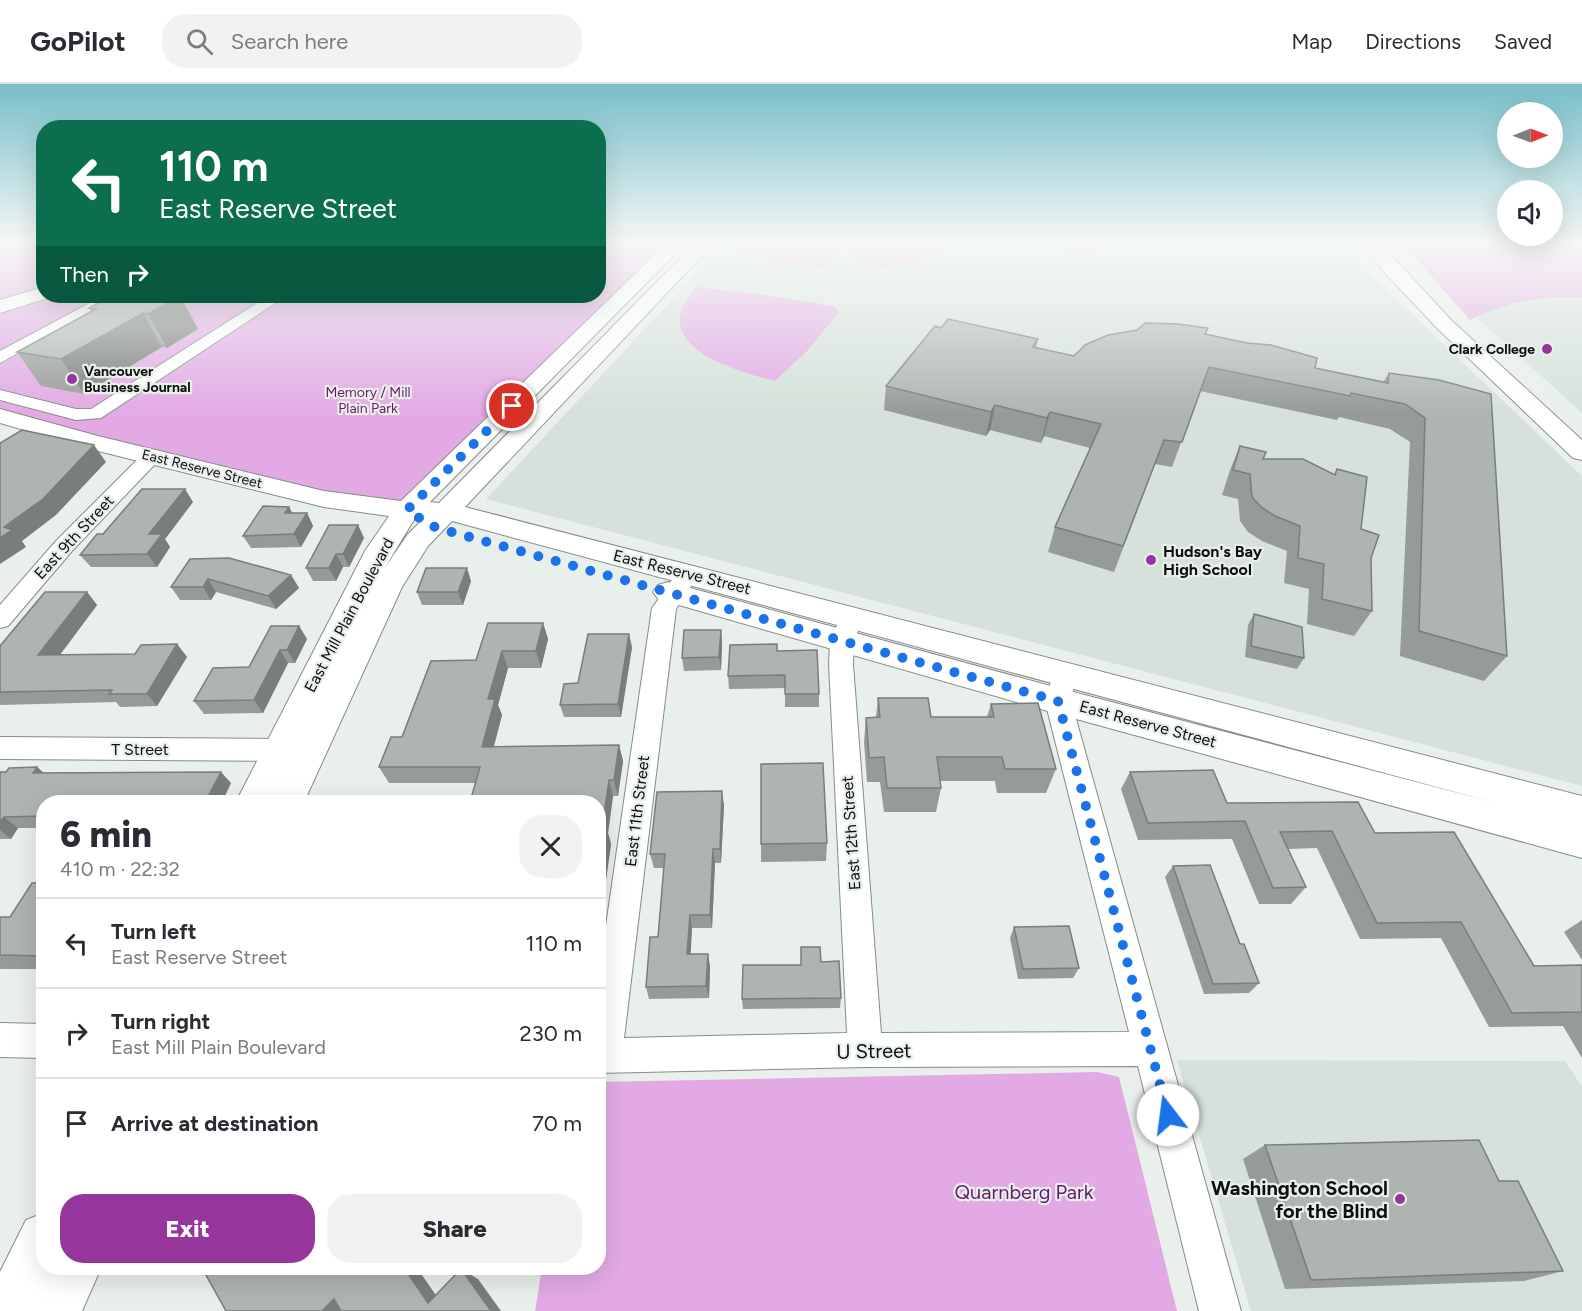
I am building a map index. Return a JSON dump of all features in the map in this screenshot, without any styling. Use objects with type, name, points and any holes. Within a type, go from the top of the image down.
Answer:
[{"type":"street","points":[[0,307],[18,301]]},
{"type":"street","name":"East Mill Plain Boulevard","points":[[289,795],[388,586],[418,540],[429,515],[623,301]]},
{"type":"street","name":"East Mill Plain Boulevard","points":[[257,795],[379,551],[429,515],[645,301]]},
{"type":"street","points":[[1423,301],[1444,324],[1582,453]]},
{"type":"street","points":[[0,358],[100,303]]},
{"type":"street","points":[[0,395],[76,415],[95,414],[267,303]]},
{"type":"street","name":"East Reserve Street","points":[[0,416],[151,457],[324,499],[429,515],[1061,688],[1582,842]]},
{"type":"street","name":"East 9th Street","points":[[0,620],[64,546],[151,457]]},
{"type":"street","name":"East 11th Street","points":[[606,1027],[664,608],[681,584]]},
{"type":"street","name":"East 12th Street","points":[[847,629],[841,664],[865,1050]]},
{"type":"street","name":"East Reserve Street","points":[[1061,688],[1582,811]]},
{"type":"street","points":[[1061,688],[1150,1049],[1220,1311]]},
{"type":"street","name":"T Street","points":[[0,748],[279,750]]},
{"type":"street","points":[[0,1040],[36,1041]]},
{"type":"street","name":"U Street","points":[[606,1056],[865,1050],[1150,1049]]},
{"type":"street","points":[[9,1311],[36,1255]]},
{"type":"street","points":[[55,1311],[72,1275]]},
{"type":"shaded area","name":"Hudson's Bay High School","points":[[671,301],[1398,301],[1582,476],[1582,786],[486,499]]},
{"type":"shaded area","points":[[1459,301],[1582,301],[1582,413]]},
{"type":"shaded area","name":"Washington School for the Blind","points":[[1177,1060],[1565,1061],[1582,1087],[1582,1311],[1251,1311]]},
{"type":"green space","name":"Memory / Mill Plain Park","points":[[0,301],[616,301],[408,499],[378,506],[0,416]]},
{"type":"green space","points":[[687,301],[804,301],[833,306],[839,312],[807,351],[775,381],[737,370],[700,351],[686,339],[680,324],[683,307]]},
{"type":"green space","points":[[1453,301],[1523,301],[1498,308],[1470,320]]},
{"type":"green space","name":"Quarnberg Park","points":[[1097,1072],[1119,1077],[1177,1311],[535,1311],[541,1275],[606,1275],[606,1082]]},
{"type":"building","points":[[98,303],[168,303],[148,314],[143,313],[61,359],[17,352],[96,309],[89,308]]},
{"type":"building","points":[[948,319],[1038,339],[1033,347],[1074,356],[1085,345],[1108,335],[1137,330],[1145,323],[1208,328],[1205,334],[1247,343],[1271,345],[1317,358],[1315,368],[1388,383],[1389,373],[1439,380],[1491,394],[1507,656],[1419,631],[1425,418],[1405,404],[1351,393],[1350,396],[1209,367],[1182,442],[1164,440],[1123,546],[1055,527],[1101,424],[1050,412],[1047,418],[995,405],[991,412],[886,386],[935,326],[941,328]]},
{"type":"building","points":[[22,430],[94,445],[43,499],[4,527],[12,530],[0,538],[0,443]]},
{"type":"building","points":[[1240,446],[1266,452],[1263,459],[1303,459],[1335,475],[1337,469],[1367,477],[1361,529],[1379,535],[1371,558],[1372,611],[1322,599],[1324,564],[1298,558],[1300,526],[1275,516],[1261,507],[1252,497],[1250,474],[1233,470]]},
{"type":"building","points":[[142,489],[185,489],[149,534],[162,534],[147,554],[80,555],[97,534],[103,534]]},
{"type":"building","points":[[263,506],[289,507],[285,513],[307,513],[294,534],[243,536]]},
{"type":"building","points":[[329,525],[358,525],[343,554],[336,554],[329,568],[306,568]]},
{"type":"building","points":[[229,558],[291,575],[268,596],[208,579],[203,587],[171,587],[190,559]]},
{"type":"building","points":[[426,568],[467,568],[458,592],[417,592]]},
{"type":"building","points":[[45,592],[87,592],[38,655],[135,654],[141,645],[177,644],[147,694],[109,694],[112,690],[0,692],[0,646]]},
{"type":"building","points":[[1254,614],[1302,627],[1304,658],[1251,646]]},
{"type":"building","points":[[488,623],[543,623],[536,651],[502,651],[488,699],[495,699],[482,747],[619,745],[614,780],[609,780],[606,801],[606,795],[472,795],[480,767],[379,767],[391,737],[402,737],[431,661],[476,660]]},
{"type":"building","points":[[271,626],[299,626],[287,650],[280,650],[254,700],[194,701],[213,668],[249,667]]},
{"type":"building","points":[[684,630],[721,630],[719,657],[682,658]]},
{"type":"building","points":[[588,634],[629,634],[618,704],[560,705],[564,684],[578,683]]},
{"type":"building","points":[[777,644],[777,651],[817,650],[819,694],[785,694],[785,675],[728,676],[730,645]]},
{"type":"building","points":[[878,698],[928,698],[931,717],[994,717],[991,704],[1038,703],[1056,769],[1005,769],[1002,757],[937,757],[941,788],[887,788],[884,757],[869,758],[866,718],[880,717]]},
{"type":"building","points":[[823,763],[827,843],[761,844],[761,764]]},
{"type":"building","points":[[37,767],[33,773],[221,772],[209,795],[36,795],[36,816],[4,817],[0,822],[0,772],[6,772],[9,768]]},
{"type":"building","points":[[1213,770],[1227,803],[1358,802],[1375,833],[1454,832],[1534,966],[1582,965],[1582,1012],[1512,1013],[1461,922],[1377,923],[1332,831],[1280,832],[1306,887],[1273,888],[1245,821],[1148,823],[1130,772]]},
{"type":"building","points":[[722,791],[720,849],[713,849],[710,915],[690,915],[687,954],[708,954],[706,986],[646,987],[650,937],[658,937],[665,854],[650,854],[657,792]]},
{"type":"building","points":[[1210,865],[1240,944],[1244,944],[1259,983],[1213,984],[1173,866]]},
{"type":"building","points":[[32,883],[36,883],[36,956],[0,955],[0,917],[10,917]]},
{"type":"building","points":[[1069,926],[1079,968],[1023,969],[1014,927]]},
{"type":"building","points":[[801,947],[820,947],[821,962],[839,961],[841,998],[742,999],[743,965],[801,965]]},
{"type":"building","points":[[1479,1140],[1499,1181],[1518,1181],[1563,1271],[1311,1280],[1265,1145]]},
{"type":"building","points":[[206,1275],[409,1275],[428,1303],[455,1275],[465,1275],[491,1311],[341,1311],[334,1299],[322,1311],[226,1311]]},
{"type":"place","name":"Clark College","points":[[1547,349]]},
{"type":"place","name":"Vancouver Business Journal","points":[[72,379]]},
{"type":"place","name":"Hudson's Bay High School","points":[[1151,560]]},
{"type":"place","name":"Washington School for the Blind","points":[[1400,1199]]},
{"type":"route","points":[[512,406],[407,510],[432,526],[448,531],[1058,701],[1168,1115]]}]
